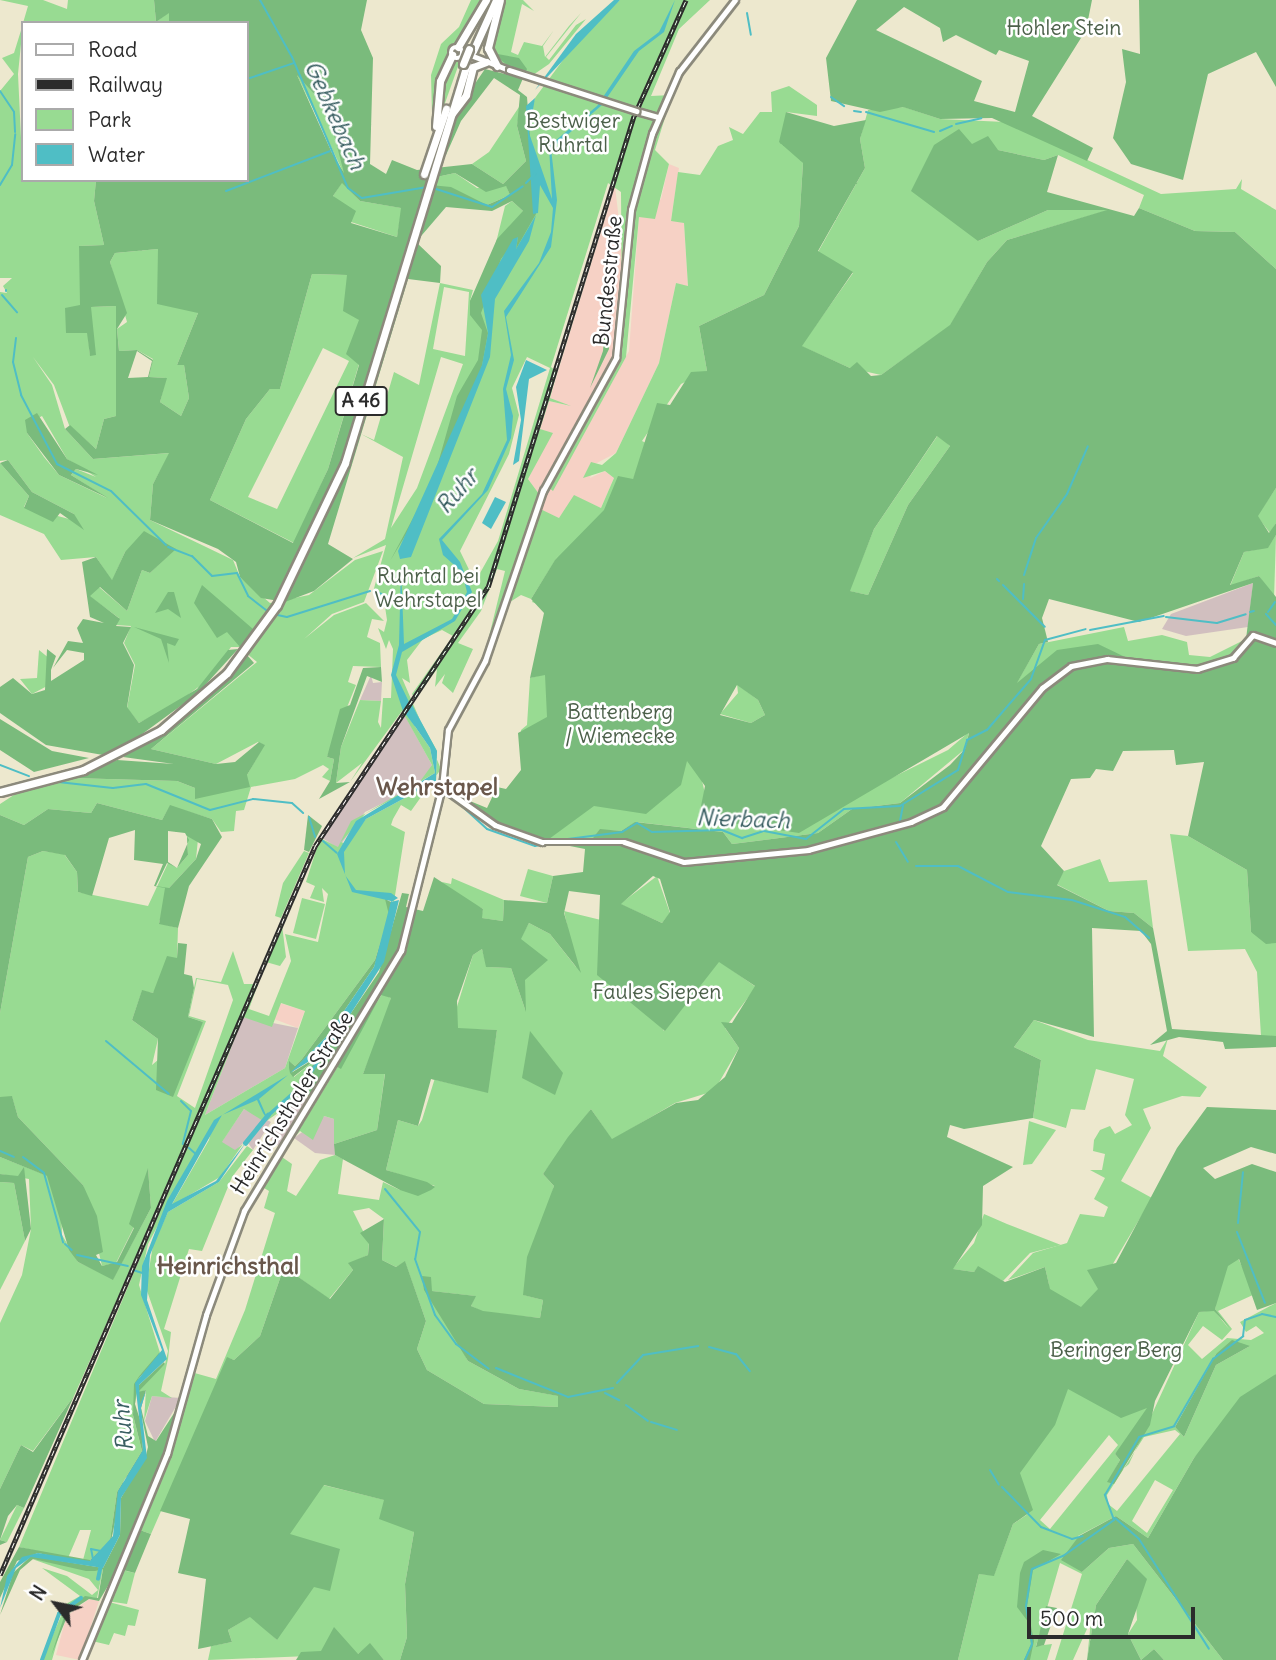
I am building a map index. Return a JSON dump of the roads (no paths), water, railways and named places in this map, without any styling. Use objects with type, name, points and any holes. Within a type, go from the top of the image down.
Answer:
[{"type":"highway","name":"A 46","points":[[237,659],[292,573],[347,446],[412,222],[465,55],[488,0]]},
{"type":"highway","name":"A 46","points":[[465,55],[498,0]]},
{"type":"highway","points":[[497,66],[488,48],[498,0]]},
{"type":"highway","points":[[437,143],[440,81],[452,55]]},
{"type":"highway","points":[[437,143],[465,98],[473,67],[486,62]]},
{"type":"highway","name":"A 46","points":[[0,790],[66,776],[129,748],[189,709],[237,659],[302,561],[357,428],[412,222]]},
{"type":"main road","name":"Bundesstraße","points":[[442,787],[448,730],[482,669],[543,491],[617,358],[631,210],[663,103],[679,72],[735,0]]},
{"type":"main road","points":[[452,55],[465,55]]},
{"type":"main road","points":[[452,55],[465,55],[658,117]]},
{"type":"main road","points":[[649,115],[663,103]]},
{"type":"main road","points":[[442,787],[501,828],[553,843],[627,842],[687,862],[808,850],[906,824],[955,797],[1039,691],[1065,669],[1107,659],[1167,669],[1208,667],[1237,656],[1253,635],[1276,643]]},
{"type":"main road","name":"Heinrichsthaler Straße","points":[[82,1660],[182,1404],[205,1315],[246,1207],[394,965],[442,787]]},
{"type":"water","points":[[614,0],[620,0],[535,90],[576,34]]},
{"type":"water","points":[[675,0],[664,32],[639,51],[602,105],[551,149],[557,200],[551,247],[506,317],[514,360],[506,389],[513,416],[511,438],[488,490],[442,540],[460,562],[472,592],[455,621],[402,652],[396,675],[409,702],[403,711],[391,675],[399,645],[401,566],[404,644],[452,619],[467,592],[462,572],[443,555],[439,539],[482,494],[507,440],[503,389],[511,355],[504,311],[539,263],[551,232],[553,208],[540,185],[538,213],[533,214],[526,106],[535,98],[529,133],[552,199],[549,146],[597,106],[634,51],[659,32]]},
{"type":"water","points":[[536,215],[529,241],[495,299],[490,357],[411,557],[400,559],[398,551],[482,365],[488,333],[481,295],[513,239],[518,237],[516,249]]},
{"type":"water","points":[[526,360],[547,370],[529,379],[519,461],[513,465],[521,420],[516,387]]},
{"type":"water","points":[[495,497],[506,502],[491,529],[482,523]]},
{"type":"water","points":[[411,703],[437,751],[436,781],[366,819],[344,852],[345,874],[337,854],[356,821],[435,773],[430,748],[405,712]]},
{"type":"water","points":[[346,876],[356,890],[391,893],[398,898],[391,902],[399,900],[384,962],[306,1083],[267,1119],[257,1100],[223,1115],[288,1075],[259,1099],[266,1115],[302,1083],[321,1054],[290,1073],[327,1036],[374,967],[391,901],[352,892]]},
{"type":"water","points":[[222,1115],[172,1204],[216,1181],[247,1141],[219,1182],[168,1212],[150,1255],[147,1300],[167,1359],[139,1385],[140,1404],[146,1391],[141,1408],[147,1458],[121,1498],[120,1535],[103,1568],[31,1557],[16,1568],[0,1608],[7,1576],[22,1557],[38,1553],[90,1561],[113,1536],[118,1491],[143,1450],[135,1383],[162,1350],[141,1295],[142,1266],[167,1201],[214,1120]]},
{"type":"waterway","name":"Gebkebach","points":[[260,0],[292,57],[348,188],[362,198],[427,187]]},
{"type":"waterway","points":[[747,13],[751,35]]},
{"type":"waterway","points":[[250,78],[294,63]]},
{"type":"waterway","points":[[0,91],[14,112],[15,132]]},
{"type":"waterway","points":[[831,97],[844,106]]},
{"type":"waterway","points":[[854,111],[861,112]]},
{"type":"waterway","points":[[866,112],[934,132]]},
{"type":"waterway","points":[[956,124],[981,118]]},
{"type":"waterway","points":[[940,131],[952,126]]},
{"type":"waterway","points":[[0,185],[12,165],[15,134]]},
{"type":"waterway","points":[[226,191],[330,151]]},
{"type":"waterway","name":"Gebkebach","points":[[526,183],[536,173]]},
{"type":"waterway","name":"Gebkebach","points":[[433,188],[492,207],[523,186]]},
{"type":"waterway","points":[[2,295],[17,312]]},
{"type":"waterway","points":[[16,338],[13,362],[21,395],[57,464],[111,491],[166,545]]},
{"type":"waterway","points":[[1024,575],[1036,538],[1067,494],[1088,446]]},
{"type":"waterway","points":[[168,547],[192,556],[212,576],[237,573],[248,596],[267,611]]},
{"type":"waterway","points":[[1023,599],[1024,584]]},
{"type":"waterway","points":[[1003,585],[1045,627]]},
{"type":"waterway","points":[[273,614],[287,617],[370,591]]},
{"type":"waterway","points":[[374,591],[392,598]]},
{"type":"waterway","points":[[1268,612],[1275,602]]},
{"type":"waterway","name":"Nierbach","points":[[1250,612],[1254,611]]},
{"type":"waterway","name":"Nierbach","points":[[1166,617],[1217,623],[1246,614]]},
{"type":"waterway","name":"Nierbach","points":[[1266,614],[1276,625]]},
{"type":"waterway","name":"Nierbach","points":[[1090,630],[1164,616]]},
{"type":"waterway","name":"Nierbach","points":[[560,840],[622,832],[637,823],[652,832],[722,830],[742,838],[764,831],[806,839],[844,809],[900,806],[958,770],[967,740],[987,730],[1031,679],[1045,640],[1086,629]]},
{"type":"waterway","points":[[406,713],[415,725]]},
{"type":"waterway","points":[[0,765],[29,776]]},
{"type":"waterway","points":[[49,781],[113,788],[146,784],[210,810],[253,799],[292,803],[303,813]]},
{"type":"waterway","name":"Nierbach","points":[[452,797],[487,829],[535,846],[551,843]]},
{"type":"waterway","points":[[900,821],[903,805]]},
{"type":"waterway","points":[[309,817],[315,837]]},
{"type":"waterway","points":[[323,841],[337,853]]},
{"type":"waterway","points":[[896,842],[908,862]]},
{"type":"waterway","points":[[916,866],[958,866],[1008,892],[1072,900],[1125,917],[1149,938]]},
{"type":"waterway","points":[[106,1041],[169,1094]]},
{"type":"waterway","points":[[181,1101],[191,1111],[183,1144]]},
{"type":"waterway","name":"Ruhr","points":[[245,1143],[268,1115]]},
{"type":"waterway","points":[[189,1148],[196,1154]]},
{"type":"waterway","points":[[0,1151],[14,1157]]},
{"type":"waterway","points":[[23,1157],[44,1173],[63,1242]]},
{"type":"waterway","points":[[1238,1223],[1243,1172]]},
{"type":"waterway","points":[[385,1189],[420,1232],[415,1259],[435,1315],[456,1344],[489,1369]]},
{"type":"waterway","points":[[1237,1232],[1265,1303]]},
{"type":"waterway","points":[[65,1244],[72,1250]]},
{"type":"waterway","points":[[77,1255],[128,1266]]},
{"type":"waterway","points":[[133,1270],[142,1273]]},
{"type":"waterway","points":[[1025,1660],[1032,1644],[1026,1606],[1032,1569],[1063,1556],[1114,1520],[1105,1495],[1139,1437],[1174,1426],[1213,1359],[1243,1336],[1245,1320],[1262,1314],[1276,1317]]},
{"type":"waterway","points":[[617,1383],[643,1355],[698,1346]]},
{"type":"waterway","points":[[709,1347],[736,1354],[750,1371]]},
{"type":"waterway","points":[[496,1368],[568,1397],[613,1388]]},
{"type":"waterway","points":[[605,1393],[619,1400]]},
{"type":"waterway","points":[[626,1405],[648,1421]]},
{"type":"waterway","points":[[651,1422],[677,1430]]},
{"type":"waterway","points":[[990,1470],[999,1485]]},
{"type":"waterway","points":[[1002,1487],[1041,1527],[1072,1539],[1083,1536]]},
{"type":"waterway","points":[[1115,1518],[1139,1539],[1209,1649]]},
{"type":"waterway","points":[[93,1559],[91,1549],[101,1551]]},
{"type":"waterway","points":[[98,1579],[101,1565]]},
{"type":"waterway","points":[[42,1660],[59,1614],[81,1598]]},
{"type":"railway","points":[[0,1575],[315,846],[488,587],[634,116],[686,0]]},
{"type":"district","name":"Wehrstapel","points":[[437,787]]},
{"type":"district","name":"Heinrichsthal","points":[[228,1266]]},
{"type":"park label","name":"Hohler Stein","points":[[1064,28]]},
{"type":"park label","name":"Bestwiger Ruhrtal","points":[[573,133]]},
{"type":"park label","name":"Ruhrtal bei Wehrstapel","points":[[428,588]]},
{"type":"park label","name":"Battenberg / Wiemecke","points":[[620,724]]},
{"type":"park label","name":"Faules Siepen","points":[[657,992]]},
{"type":"park label","name":"Beringer Berg","points":[[1116,1350]]}]
